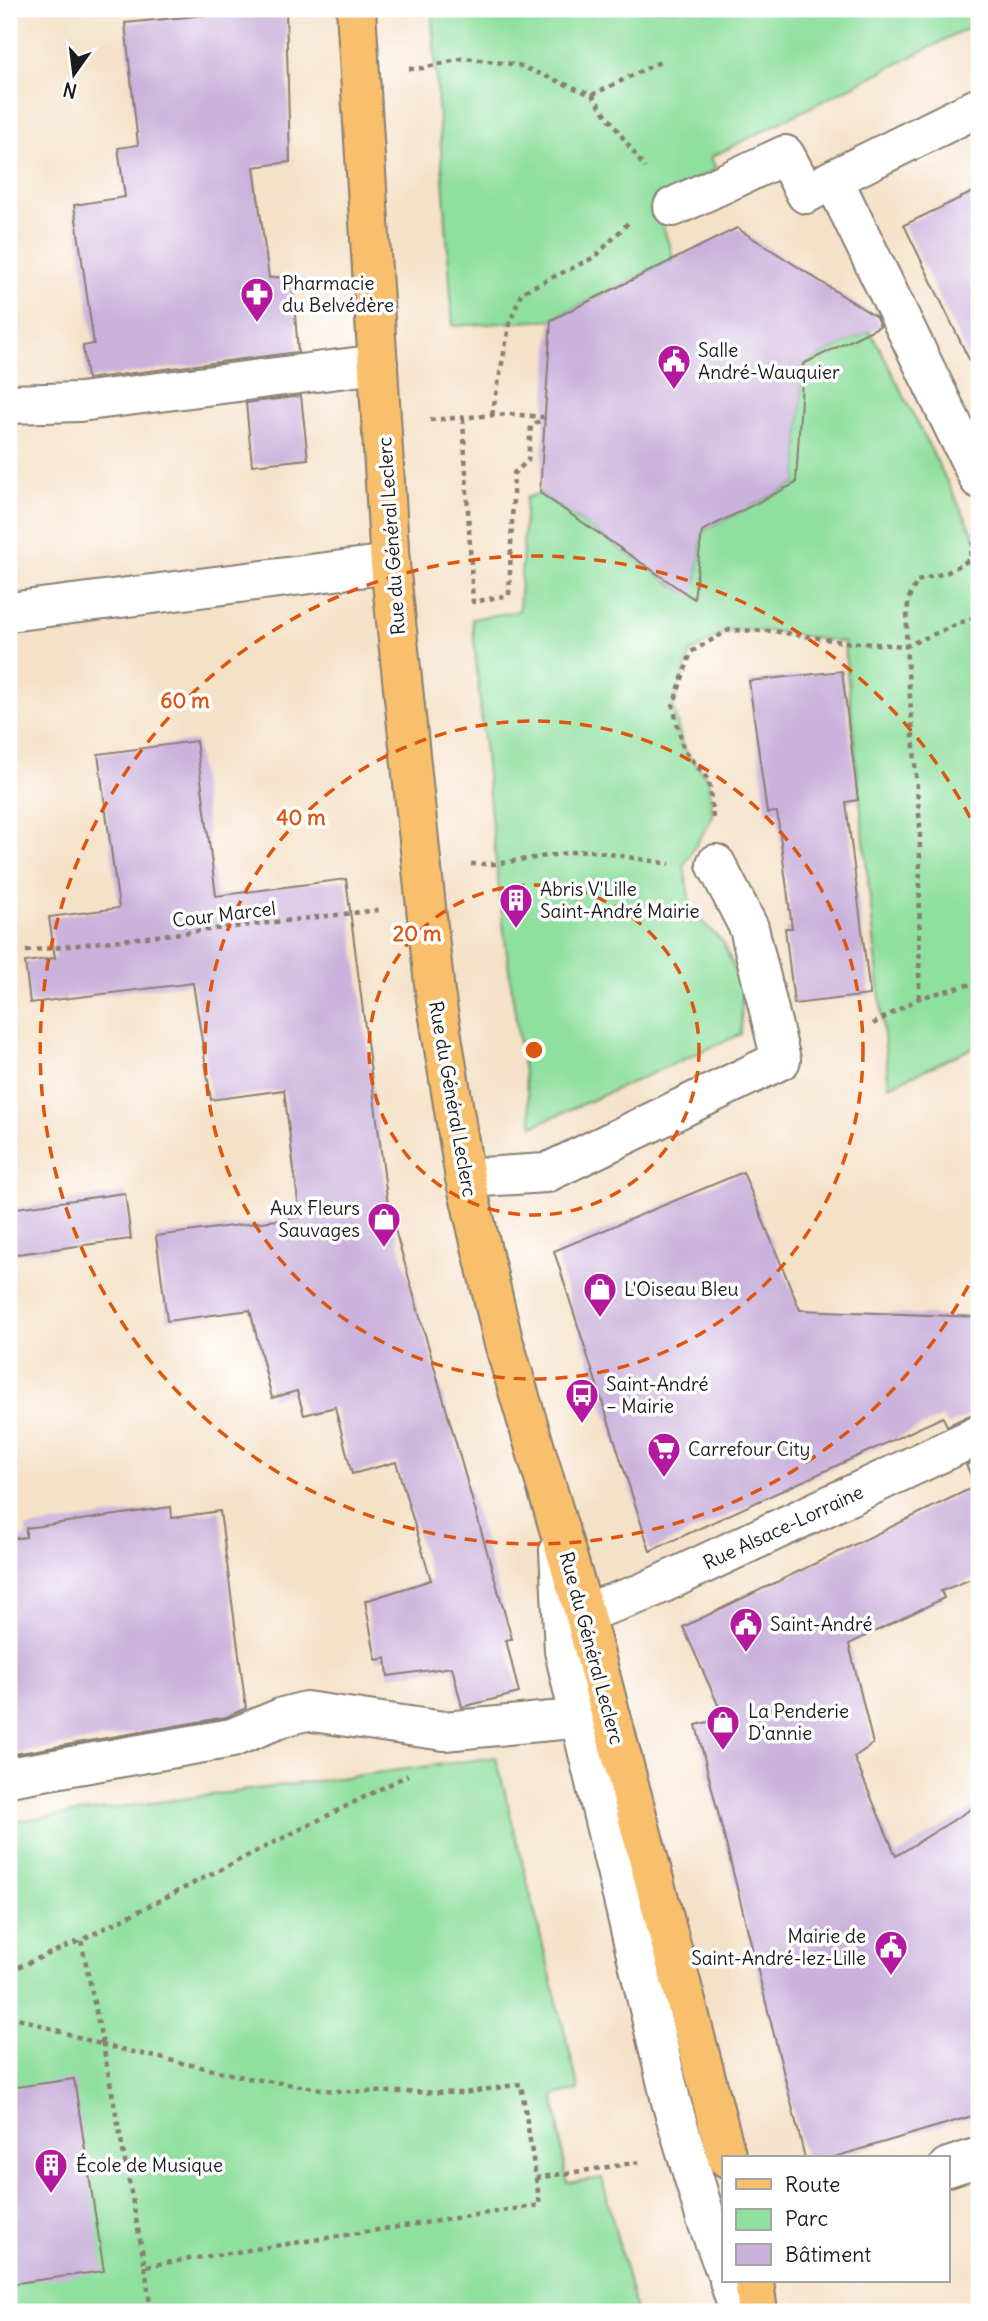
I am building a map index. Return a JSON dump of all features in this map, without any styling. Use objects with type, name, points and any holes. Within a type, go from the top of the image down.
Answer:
[{"type":"main road","name":"Rue du Général Leclerc","points":[[356,9],[390,564],[425,904],[447,1075],[465,1178],[503,1340],[584,1613],[595,1717],[726,2156]]},
{"type":"main road","points":[[754,2282],[758,2312]]},
{"type":"street","points":[[673,207],[785,155],[806,194],[979,107]]},
{"type":"street","points":[[832,179],[979,479]]},
{"type":"street","points":[[9,404],[80,402],[378,364]]},
{"type":"street","points":[[9,612],[390,564]]},
{"type":"street","points":[[465,1178],[545,1173],[781,1060],[749,928],[716,864]]},
{"type":"street","name":"Rue Alsace-Lorraine","points":[[584,1613],[642,1593],[979,1435]]},
{"type":"street","points":[[559,1527],[565,1651],[595,1717],[672,2105],[722,2261]]},
{"type":"street","points":[[9,1777],[232,1738],[283,1717],[306,1712],[444,1731],[595,1717]]},
{"type":"street","points":[[950,2166],[979,2157]]},
{"type":"street","points":[[729,2282],[739,2312]]},
{"type":"path","points":[[360,71],[423,68],[465,58],[518,65],[592,95],[673,207],[631,220],[595,257],[522,292],[510,322],[492,415]]},
{"type":"path","points":[[592,95],[664,60]]},
{"type":"path","points":[[382,422],[509,414],[544,418],[531,426],[528,461],[514,472],[509,595],[472,602],[463,419]]},
{"type":"path","points":[[919,998],[920,827],[906,646],[908,600],[917,582],[948,572],[969,560],[979,524]]},
{"type":"path","points":[[421,863],[495,864],[586,850],[654,863],[716,864],[709,781],[683,748],[673,706],[691,652],[729,630],[773,631],[844,642],[906,646],[979,615]]},
{"type":"path","name":"Cour Marcel","points":[[26,951],[425,904]]},
{"type":"path","points":[[873,1024],[919,998],[979,982]]},
{"type":"path","points":[[9,1971],[81,1940],[406,1778],[444,1731]]},
{"type":"path","points":[[81,1940],[145,2266],[151,2312]]},
{"type":"path","points":[[9,2015],[103,2045],[248,2078],[334,2091],[464,2093],[521,2084],[540,2205],[145,2266]]},
{"type":"path","points":[[536,2178],[687,2155]]},
{"type":"green space","points":[[436,9],[979,9],[979,23],[711,157],[716,170],[654,200],[674,259],[551,320],[453,326],[432,15]]},
{"type":"green space","points":[[869,331],[976,539],[979,538],[979,1045],[889,1086],[844,642],[773,631],[729,630],[691,652],[673,706],[683,748],[709,781],[713,816],[684,865],[691,911],[723,942],[742,988],[741,1034],[533,1126],[505,937],[472,619],[519,611],[526,498],[540,493],[682,591],[696,582],[702,531],[796,483],[803,364]]},
{"type":"green space","points":[[496,1757],[579,2090],[554,2095],[567,2183],[602,2178],[636,2312],[9,2312],[9,1822]]},
{"type":"building","points":[[216,9],[286,9],[290,162],[254,167],[269,278],[292,276],[298,352],[87,379],[83,346],[94,344],[74,205],[125,197],[118,148],[138,145],[125,23],[216,14]]},
{"type":"building","points":[[979,189],[979,380],[904,225]]},
{"type":"building","name":"Salle André-Wauquier","points":[[737,228],[876,317],[880,326],[803,364],[796,483],[702,531],[694,599],[540,493],[551,320]]},
{"type":"building","points":[[301,396],[308,459],[252,465],[246,403]]},
{"type":"building","points":[[842,671],[858,800],[846,802],[870,995],[794,1004],[785,928],[792,928],[777,812],[767,813],[749,681]]},
{"type":"building","points":[[196,741],[216,896],[346,879],[388,1205],[512,1639],[506,1640],[519,1693],[462,1707],[452,1667],[388,1676],[386,1658],[376,1660],[365,1601],[431,1580],[396,1462],[352,1474],[335,1407],[304,1415],[297,1391],[272,1398],[250,1310],[167,1321],[156,1236],[300,1217],[284,1090],[211,1100],[193,983],[30,1003],[25,962],[55,958],[49,917],[119,908],[98,754]]},
{"type":"building","points":[[743,1172],[800,1310],[979,1317],[979,1413],[947,1426],[943,1417],[650,1551],[554,1251]]},
{"type":"building","points":[[125,1193],[131,1239],[9,1255],[9,1209]]},
{"type":"building","points":[[979,1459],[979,1576],[941,1591],[944,1598],[849,1644],[873,1744],[854,1757],[896,1856],[979,1804],[979,2114],[838,2156],[804,2156],[696,1725],[724,1718],[683,1627],[976,1486],[966,1465]]},
{"type":"building","points":[[171,1507],[172,1518],[220,1511],[246,1708],[226,1717],[9,1755],[9,1539],[26,1537],[26,1528]]},
{"type":"building","name":"École de Musique","points":[[74,2079],[104,2271],[9,2284],[9,2088]]},
{"type":"place","name":"Pharmacie du Belvédère","points":[[257,324]]},
{"type":"place","name":"Salle André-Wauquier","points":[[674,391]]},
{"type":"place","name":"Abris V'Lille Saint-André Mairie","points":[[516,930]]},
{"type":"place","name":"Aux Fleurs Sauvages","points":[[384,1249]]},
{"type":"place","name":"L'Oiseau Bleu","points":[[600,1319]]},
{"type":"place","name":"Saint-André – Mairie","points":[[582,1425]]},
{"type":"place","name":"Carrefour City","points":[[664,1479]]},
{"type":"place","name":"Saint-André","points":[[746,1654]]},
{"type":"place","name":"La Penderie D'annie","points":[[723,1752]]},
{"type":"place","name":"Mairie de Saint-André-lez-Lille","points":[[891,1977]]},
{"type":"place","name":"École de Musique","points":[[51,2195]]}]
